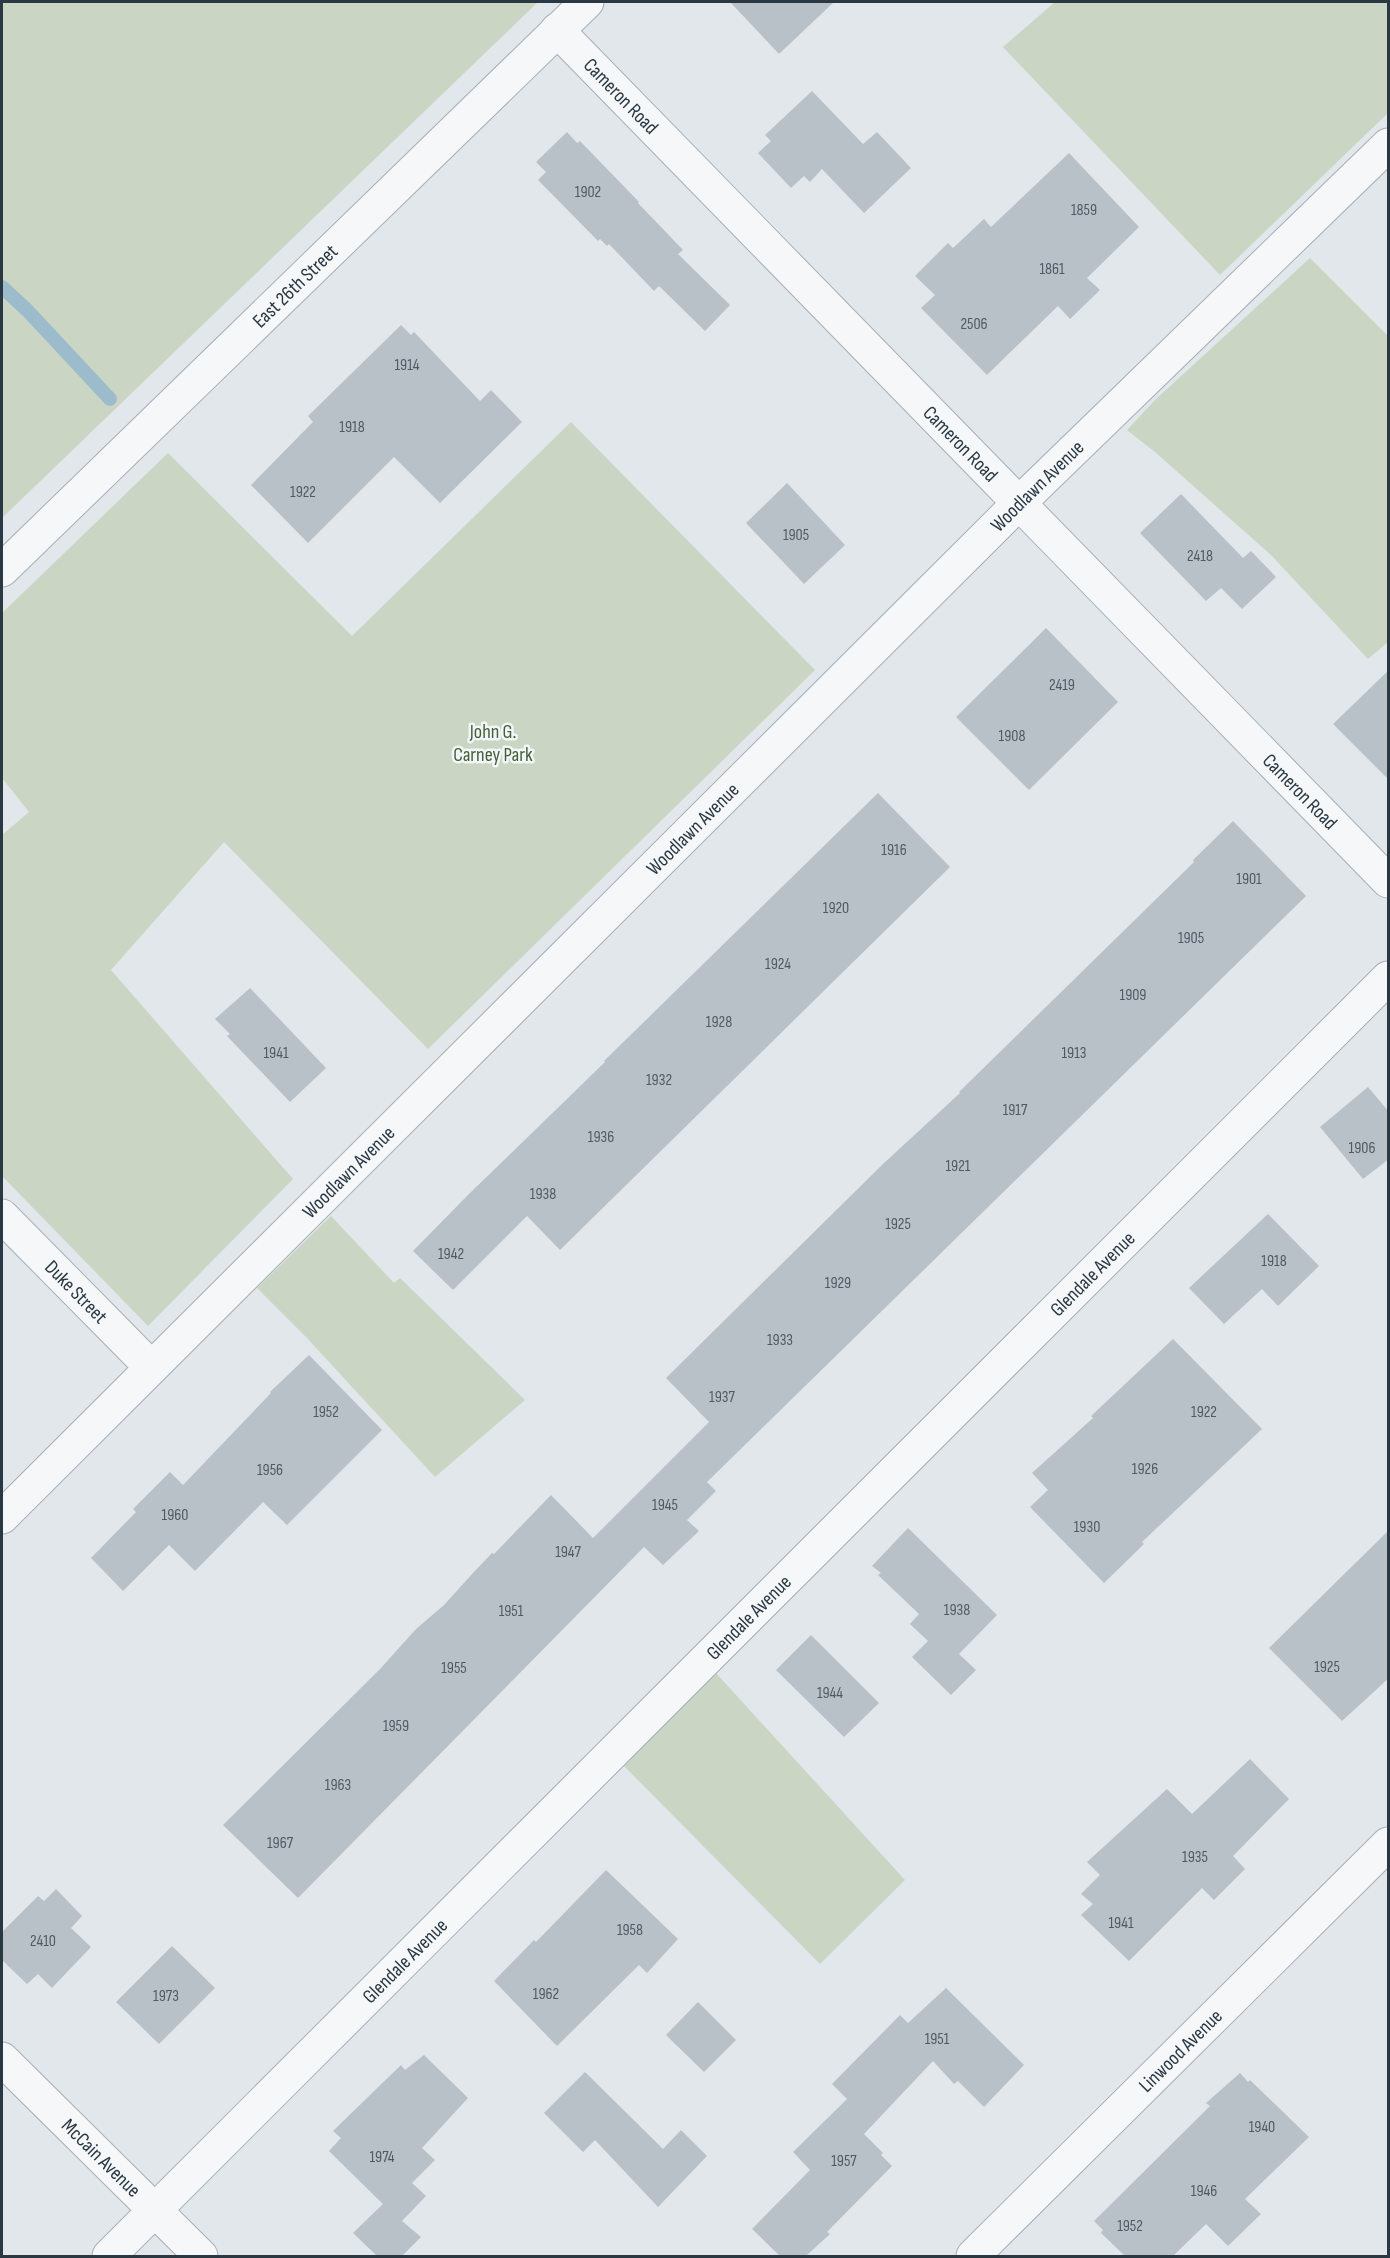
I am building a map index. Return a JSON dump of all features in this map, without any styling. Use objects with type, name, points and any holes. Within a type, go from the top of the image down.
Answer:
[{"type":"street","name":"East 26th Street","points":[[2,570],[587,2]]},
{"type":"street","name":"Cameron Road","points":[[557,30],[1389,881]]},
{"type":"street","name":"Woodlawn Avenue","points":[[2,1517],[1019,503],[1389,145]]},
{"type":"street","name":"Glendale Avenue","points":[[109,2256],[1389,978]]},
{"type":"street","name":"Duke Street","points":[[2,1216],[151,1367]]},
{"type":"street","name":"Linwood Avenue","points":[[973,2256],[1389,1844]]},
{"type":"street","name":"McCain Avenue","points":[[2,2059],[201,2256]]},
{"type":"green space","points":[[2,2],[538,2],[2,518]]},
{"type":"green space","points":[[1055,2],[1388,2],[1388,113],[1220,275],[1003,47]]},
{"type":"green space","points":[[1310,258],[1388,336],[1388,642],[1368,659],[1271,555],[1127,430],[1155,400]]},
{"type":"green space","name":"John G. Carney Park","points":[[571,422],[815,670],[428,1049],[224,842],[111,970],[293,1179],[148,1326],[2,1176],[2,835],[29,812],[2,778],[2,613],[168,453],[352,636]]},
{"type":"green space","points":[[331,1216],[394,1283],[400,1278],[525,1400],[435,1477],[306,1337],[257,1288]]},
{"type":"green space","points":[[715,1672],[905,1880],[820,1964],[624,1766]]},
{"type":"building","points":[[730,2],[834,2],[779,54]]},
{"type":"building","points":[[812,91],[863,144],[877,132],[911,168],[864,213],[822,169],[810,182],[804,176],[791,188],[758,153],[771,141],[765,135]]},
{"type":"building","points":[[567,132],[577,143],[580,141],[639,202],[683,250],[678,254],[730,305],[705,331],[659,286],[654,291],[609,244],[607,246],[600,239],[598,241],[538,180],[546,172],[536,162]]},
{"type":"building","points":[[1069,153],[1139,227],[1087,278],[1100,290],[1070,319],[1058,306],[987,375],[921,308],[935,295],[915,276],[948,243],[953,248],[984,219],[991,227]]},
{"type":"building","points":[[401,325],[411,335],[414,332],[480,401],[491,390],[522,422],[440,503],[394,457],[308,543],[251,485],[313,422],[308,416]]},
{"type":"building","points":[[787,483],[845,545],[804,584],[746,523]]},
{"type":"building","points":[[1181,494],[1243,558],[1251,551],[1276,577],[1242,609],[1221,588],[1206,601],[1140,533]]},
{"type":"building","points":[[1046,628],[1118,702],[1029,790],[956,717]]},
{"type":"building","points":[[1389,670],[1389,780],[1333,724]]},
{"type":"building","points":[[878,793],[950,867],[560,1250],[527,1216],[453,1290],[413,1251]]},
{"type":"building","points":[[1233,821],[1306,896],[707,1482],[716,1491],[687,1520],[699,1531],[663,1565],[644,1547],[298,1898],[223,1825],[551,1495],[593,1538],[709,1422],[666,1378],[883,1164],[960,1093]]},
{"type":"building","points":[[250,988],[326,1068],[290,1102],[227,1036],[230,1034],[215,1019]]},
{"type":"building","points":[[1368,1087],[1389,1112],[1389,1159],[1363,1179],[1320,1127]]},
{"type":"building","points":[[1268,1214],[1319,1266],[1278,1306],[1262,1289],[1224,1324],[1189,1288]]},
{"type":"building","points":[[1173,1339],[1262,1429],[1142,1542],[1144,1544],[1104,1583],[1030,1507],[1048,1490],[1032,1473],[1093,1418],[1091,1416]]},
{"type":"building","points":[[309,1355],[382,1430],[287,1525],[263,1502],[195,1571],[169,1545],[123,1591],[91,1558],[136,1512],[133,1509],[170,1472],[183,1485],[270,1392]]},
{"type":"building","points":[[908,1528],[997,1615],[959,1654],[976,1670],[951,1695],[912,1657],[928,1641],[910,1624],[919,1614],[878,1575],[881,1573],[872,1566]]},
{"type":"building","points":[[1389,1530],[1389,1678],[1342,1721],[1269,1648]]},
{"type":"building","points":[[811,1635],[879,1703],[844,1737],[776,1670]]},
{"type":"building","points":[[1250,1759],[1289,1799],[1233,1856],[1245,1869],[1214,1900],[1202,1888],[1129,1961],[1081,1915],[1093,1904],[1081,1894],[1100,1875],[1087,1862],[1167,1789],[1192,1814]]},
{"type":"building","points":[[606,1870],[678,1939],[647,1973],[639,1965],[557,2046],[494,1981],[534,1940],[536,1942]]},
{"type":"building","points":[[56,1889],[82,1916],[71,1928],[91,1947],[52,1988],[38,1974],[27,1984],[2,1960],[2,1932],[38,1896],[44,1901]]},
{"type":"building","points":[[172,1946],[215,1988],[159,2044],[116,2002]]},
{"type":"building","points":[[946,1988],[1024,2065],[984,2107],[958,2081],[954,2084],[933,2061],[864,2134],[892,2166],[827,2232],[830,2234],[806,2256],[780,2256],[752,2229],[810,2170],[793,2152],[847,2099],[832,2084],[900,2015],[908,2023]]},
{"type":"building","points":[[698,2002],[736,2040],[704,2072],[666,2035]]},
{"type":"building","points":[[424,2055],[468,2098],[422,2148],[435,2160],[412,2183],[426,2196],[402,2221],[421,2237],[402,2256],[377,2256],[353,2233],[383,2204],[329,2151],[341,2138],[333,2131],[401,2065],[405,2070]]},
{"type":"building","points":[[585,2072],[663,2149],[681,2130],[707,2156],[658,2207],[595,2140],[583,2152],[544,2113]]},
{"type":"building","points":[[1240,2073],[1309,2137],[1245,2199],[1261,2214],[1228,2246],[1206,2224],[1173,2256],[1125,2256],[1101,2233],[1103,2230],[1094,2221],[1210,2106],[1206,2103]]},
{"type":"waterway","points":[[2,287],[27,310],[110,399]]}]
